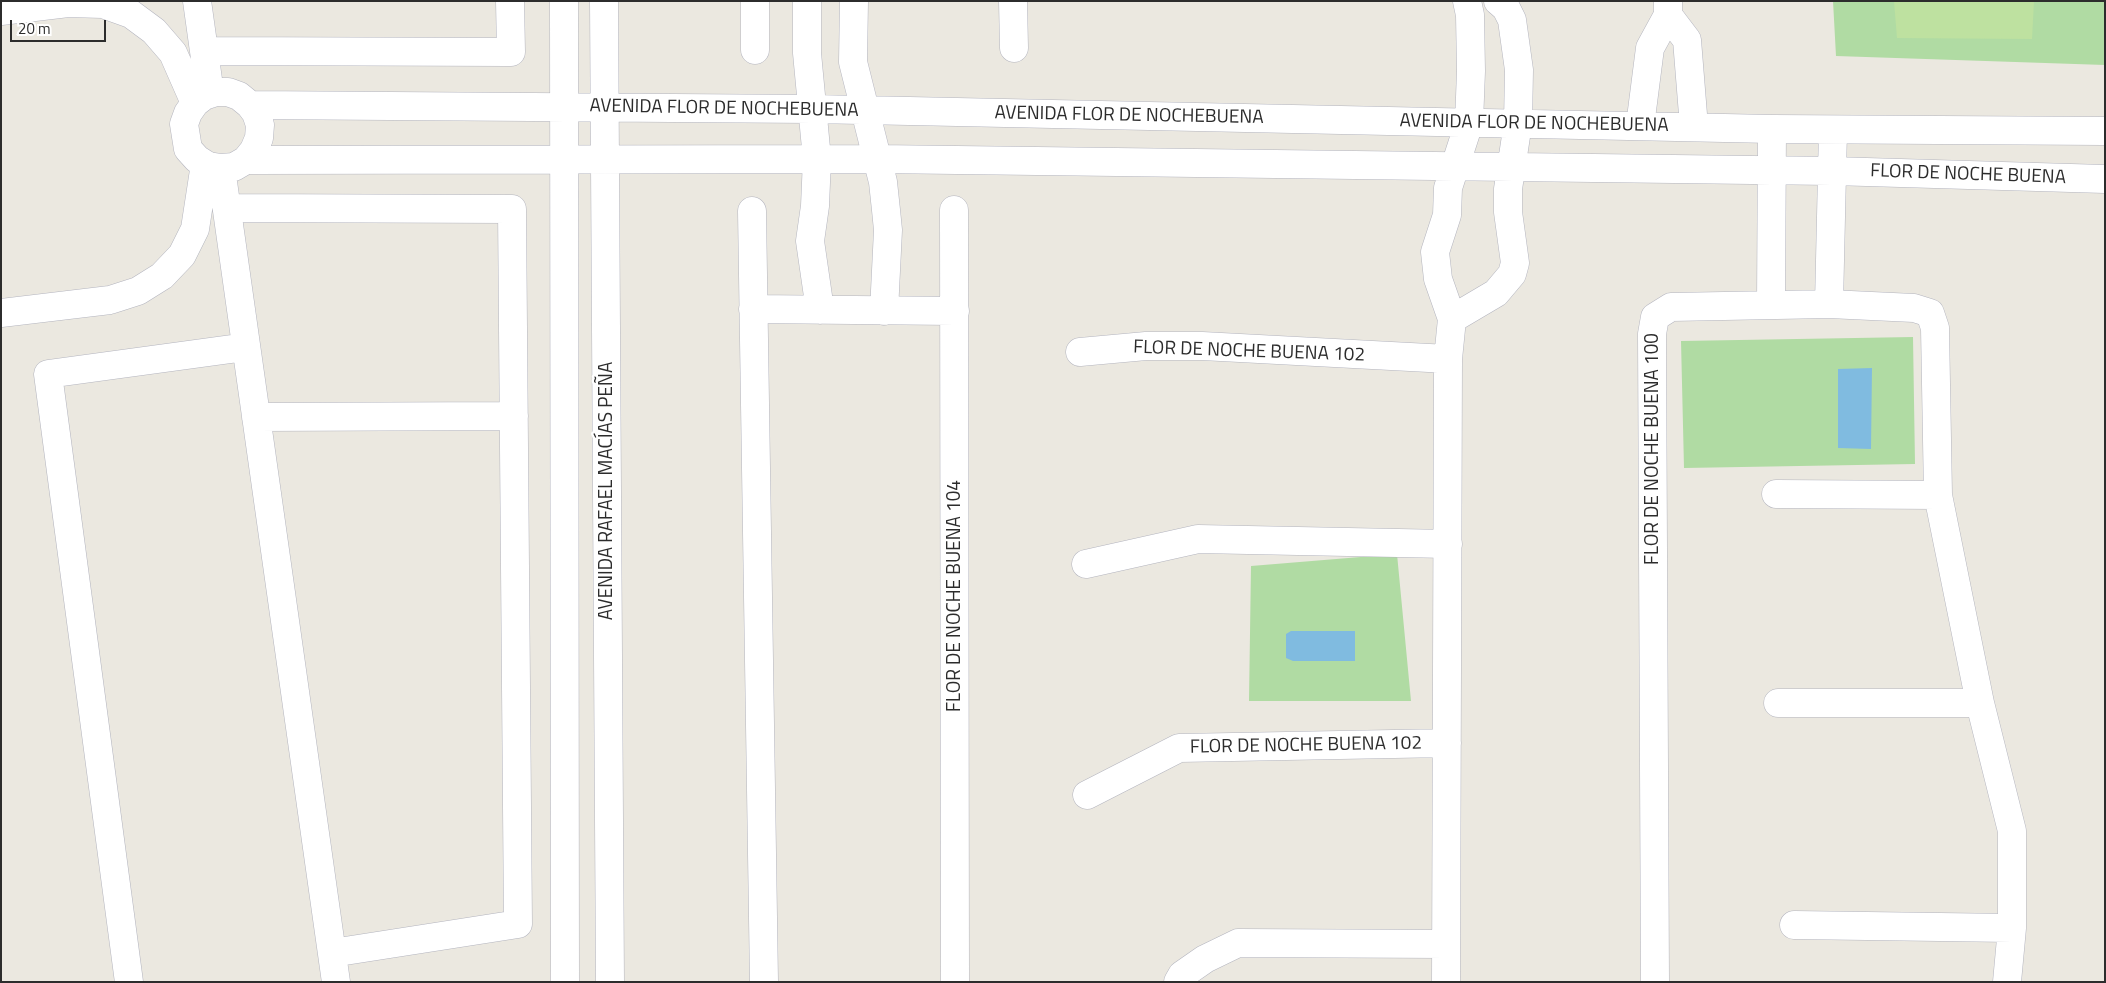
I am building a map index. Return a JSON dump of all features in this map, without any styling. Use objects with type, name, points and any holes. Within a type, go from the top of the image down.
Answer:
[{"type":"street","points":[[197,1],[205,51],[202,98]]},
{"type":"street","points":[[205,51],[511,52],[510,1]]},
{"type":"street","points":[[564,1],[565,982]]},
{"type":"street","name":"AVENIDA RAFAEL MACÍAS PEÑA","points":[[604,1],[610,982]]},
{"type":"street","points":[[755,50],[756,1]]},
{"type":"street","points":[[807,1],[807,53],[817,159],[815,206],[810,240],[820,310]]},
{"type":"street","points":[[854,1],[852,55],[883,182],[888,230],[884,311]]},
{"type":"street","points":[[1014,1],[1014,48]]},
{"type":"street","points":[[1467,1],[1470,15],[1471,71],[1469,122],[1448,188],[1447,215],[1435,252],[1438,279],[1452,318],[1496,293],[1512,274],[1514,256],[1508,204],[1518,123],[1518,70],[1516,33],[1506,8],[1498,1]]},
{"type":"street","points":[[1,12],[68,3],[103,4],[131,14],[154,31],[173,53],[202,98]]},
{"type":"street","points":[[1640,126],[1650,48],[1668,8]]},
{"type":"street","points":[[1668,8],[1687,40],[1694,127],[1832,130],[2105,131]]},
{"type":"street","points":[[1,313],[110,300],[138,291],[162,276],[182,255],[224,164],[254,150],[259,138],[260,125],[256,113],[239,96],[228,92],[202,98],[188,112],[184,124],[184,136],[188,149],[224,164],[564,159],[877,159],[1511,168]]},
{"type":"street","name":"AVENIDA FLOR DE NOCHEBUENA","points":[[250,105],[812,109],[1694,127]]},
{"type":"street","points":[[1771,305],[1772,129]]},
{"type":"street","points":[[1830,304],[1832,130]]},
{"type":"street","points":[[224,164],[227,208],[246,347],[336,982]]},
{"type":"street","name":"FLOR DE NOCHE BUENA","points":[[1511,168],[1832,171],[2105,179]]},
{"type":"street","points":[[227,208],[512,209],[518,924],[332,953]]},
{"type":"street","name":"FLOR DE NOCHE BUENA 104","points":[[954,210],[955,982]]},
{"type":"street","points":[[752,211],[764,982]]},
{"type":"street","name":"FLOR DE NOCHE BUENA 100","points":[[1655,982],[1652,344],[1654,317],[1671,307],[1830,304],[1914,308],[1930,313],[1935,328],[1938,495],[1980,704],[2012,831],[2012,928],[2007,982]]},
{"type":"street","points":[[753,309],[955,311]]},
{"type":"street","name":"FLOR DE NOCHE BUENA 102","points":[[1446,982],[1448,360],[1452,318]]},
{"type":"street","name":"FLOR DE NOCHE BUENA 102","points":[[1080,352],[1146,346],[1202,346],[1448,360]]},
{"type":"street","points":[[128,982],[48,374],[246,347]]},
{"type":"street","points":[[256,417],[514,416]]},
{"type":"street","points":[[1776,494],[1938,495]]},
{"type":"street","points":[[1086,564],[1198,539],[1448,544]]},
{"type":"street","points":[[1778,703],[1980,704]]},
{"type":"street","name":"FLOR DE NOCHE BUENA 102","points":[[1087,795],[1179,748],[1447,743]]},
{"type":"street","points":[[1794,925],[2012,928]]},
{"type":"street","points":[[1178,982],[1182,975],[1205,959],[1238,943],[1446,944]]},
{"type":"green space","points":[[1833,1],[2105,1],[2105,65],[1836,56]]},
{"type":"green space","points":[[1894,1],[2034,1],[2032,39],[1897,38]]},
{"type":"green space","points":[[1913,337],[1915,464],[1684,468],[1681,341]]},
{"type":"green space","points":[[1397,554],[1411,701],[1249,701],[1251,566]]},
{"type":"water","points":[[1872,368],[1871,449],[1838,448],[1838,369]]},
{"type":"water","points":[[1291,631],[1355,631],[1355,661],[1293,661],[1286,658],[1286,634]]}]
